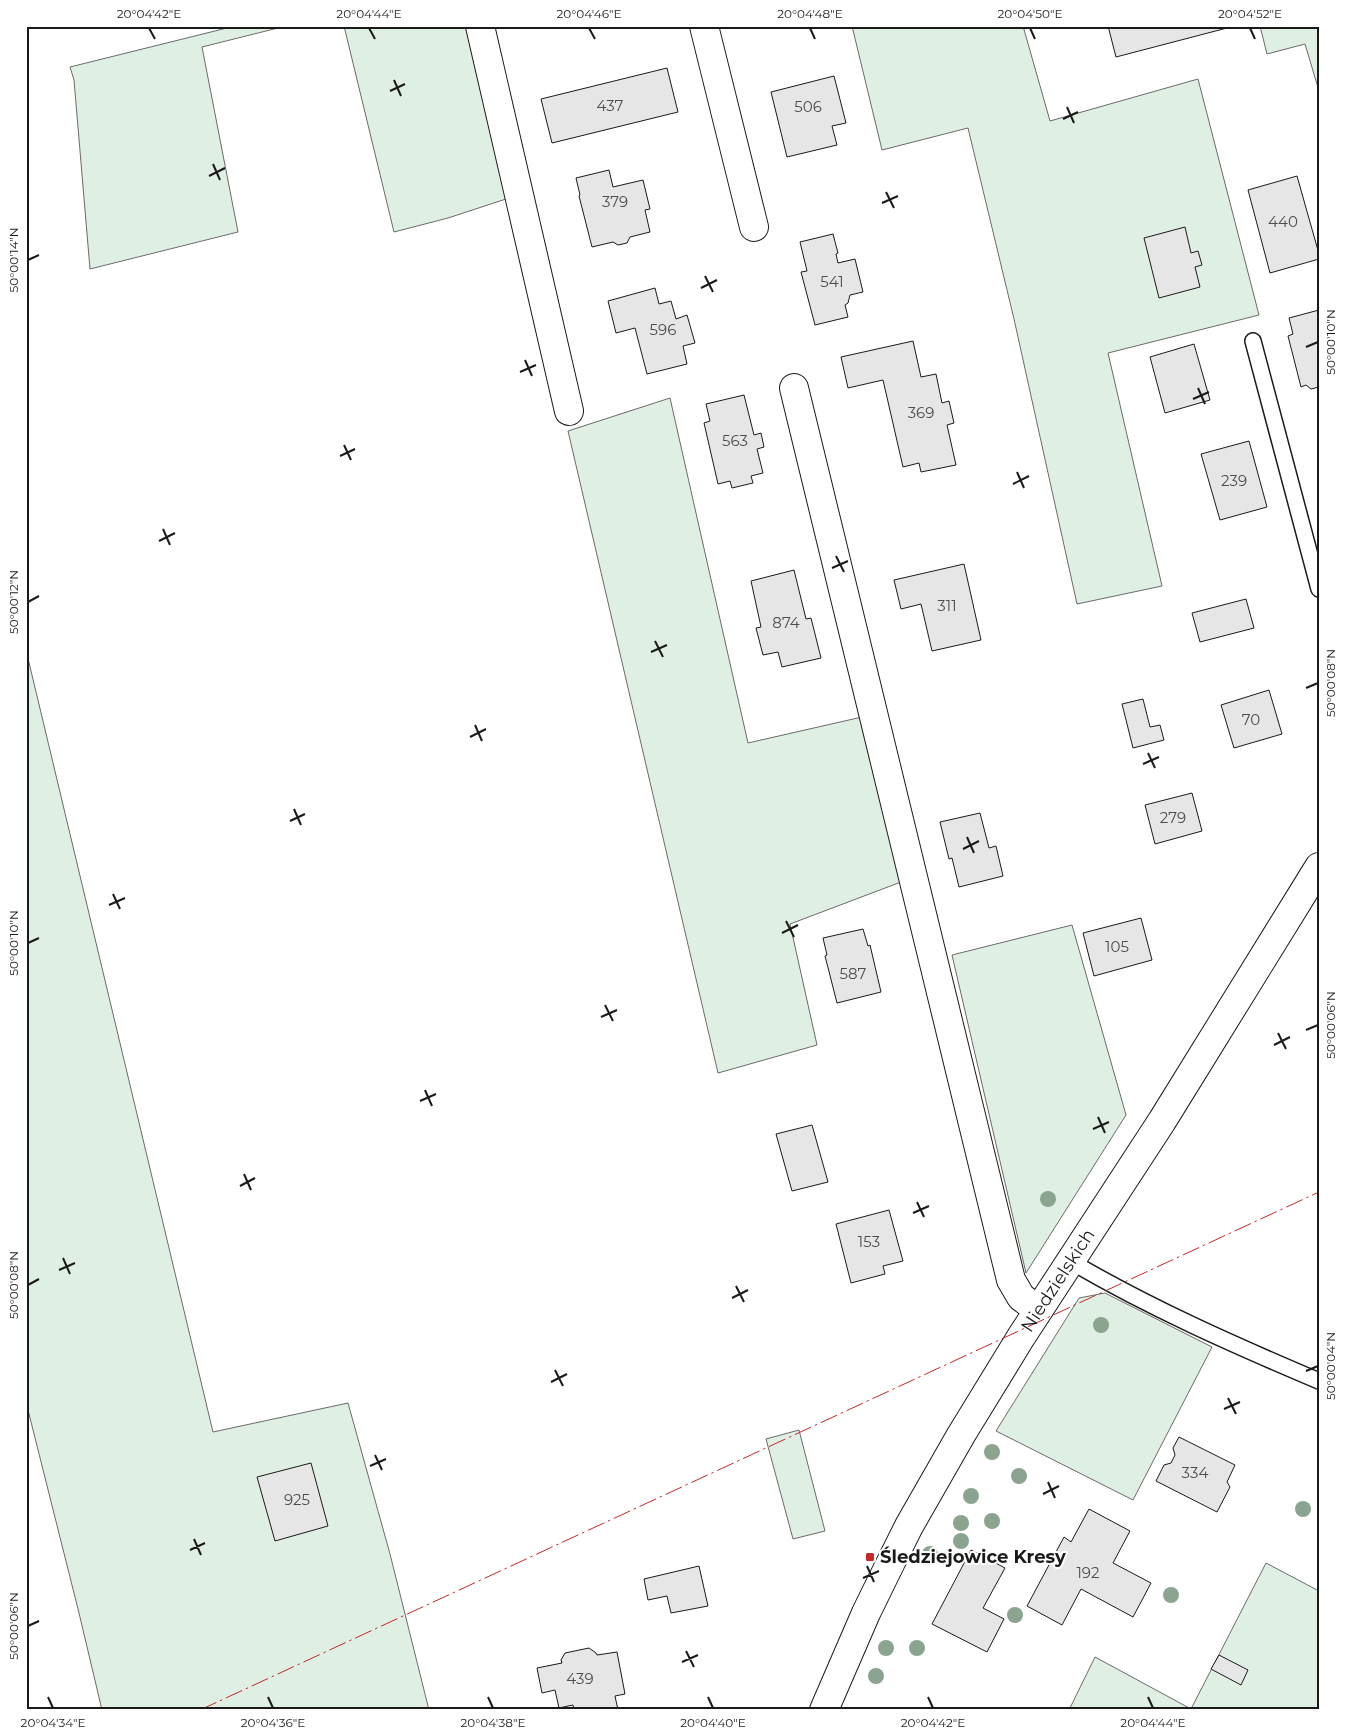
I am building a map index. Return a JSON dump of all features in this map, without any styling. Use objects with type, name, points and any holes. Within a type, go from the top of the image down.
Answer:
[{"type":"street","points":[[480,26],[569,412]]},
{"type":"street","points":[[704,26],[754,227]]},
{"type":"street","points":[[794,388],[1011,1280],[1021,1296],[1038,1310]]},
{"type":"street","name":"Niedzielskich","points":[[824,1710],[866,1613],[909,1526],[990,1384],[1162,1121],[1319,866]]},
{"type":"lane","points":[[1254,341],[1319,589]]},
{"type":"lane","points":[[1070,1261],[1114,1286],[1227,1342],[1319,1381]]},
{"type":"green space","points":[[235,26],[286,26],[202,47],[238,232],[90,269],[74,80],[70,67]]},
{"type":"green space","points":[[344,26],[471,26],[506,199],[448,218],[394,232]]},
{"type":"green space","points":[[852,26],[1023,26],[1050,121],[1198,79],[1259,315],[1108,353],[1162,586],[1077,604],[1014,319],[968,128],[882,150]]},
{"type":"green space","points":[[1260,26],[1319,26],[1319,91],[1305,44],[1267,54]]},
{"type":"green space","points":[[670,398],[748,743],[862,717],[901,882],[790,924],[817,1045],[718,1073],[568,431]]},
{"type":"green space","points":[[26,650],[213,1432],[348,1403],[390,1554],[429,1710],[102,1710],[26,1402]]},
{"type":"green space","points":[[1072,925],[1126,1115],[1026,1273],[952,955]]},
{"type":"green space","points":[[1105,1293],[1212,1347],[1133,1500],[996,1431],[1079,1298]]},
{"type":"green space","points":[[799,1430],[825,1531],[793,1539],[766,1439]]},
{"type":"green space","points":[[1266,1563],[1319,1591],[1319,1710],[1069,1710],[1095,1657],[1191,1709]]},
{"type":"building","points":[[1108,26],[1226,26],[1227,28],[1116,57]]},
{"type":"building","points":[[667,68],[678,112],[552,143],[541,99]]},
{"type":"building","points":[[834,76],[846,123],[832,126],[837,145],[787,157],[771,92]]},
{"type":"building","points":[[609,170],[613,187],[643,180],[650,209],[645,210],[650,232],[630,237],[627,243],[618,245],[613,242],[592,247],[576,178]]},
{"type":"building","points":[[1297,176],[1319,259],[1270,273],[1248,190]]},
{"type":"building","points":[[1185,227],[1191,253],[1198,251],[1202,265],[1195,267],[1200,287],[1159,298],[1144,238]]},
{"type":"building","points":[[833,234],[838,253],[836,254],[838,263],[855,259],[863,292],[850,295],[848,303],[845,305],[848,317],[815,325],[801,272],[807,271],[800,242]]},
{"type":"building","points":[[655,288],[659,304],[671,301],[676,319],[687,315],[695,343],[683,346],[687,364],[647,374],[635,328],[616,333],[608,301]]},
{"type":"building","points":[[1319,310],[1319,387],[1311,389],[1306,385],[1301,387],[1288,336],[1293,334],[1289,318]]},
{"type":"building","points":[[913,341],[921,377],[936,374],[942,403],[949,401],[954,423],[947,425],[956,465],[921,472],[919,463],[903,467],[883,380],[848,388],[841,357]]},
{"type":"building","points":[[1194,344],[1210,400],[1165,413],[1150,357]]},
{"type":"building","points":[[744,395],[754,435],[761,433],[764,447],[757,449],[763,473],[751,476],[753,483],[732,488],[730,481],[718,484],[704,423],[710,421],[706,404]]},
{"type":"building","points":[[1249,441],[1267,507],[1220,520],[1201,454]]},
{"type":"building","points":[[964,564],[981,640],[932,651],[921,604],[901,609],[894,580]]},
{"type":"building","points":[[794,570],[806,619],[811,618],[821,658],[782,667],[778,652],[763,655],[756,628],[761,627],[751,581]]},
{"type":"building","points":[[1246,599],[1254,628],[1200,642],[1192,613]]},
{"type":"building","points":[[1269,690],[1282,734],[1234,748],[1221,705]]},
{"type":"building","points":[[1143,699],[1150,727],[1160,725],[1164,740],[1133,748],[1122,704]]},
{"type":"building","points":[[1192,793],[1202,831],[1155,844],[1145,805]]},
{"type":"building","points":[[980,813],[989,848],[996,846],[1003,876],[959,887],[952,858],[949,859],[940,822]]},
{"type":"building","points":[[1141,918],[1152,960],[1094,976],[1083,933]]},
{"type":"building","points":[[863,929],[868,946],[870,945],[881,992],[837,1003],[825,956],[827,955],[823,938]]},
{"type":"building","points":[[812,1125],[828,1182],[792,1191],[776,1134]]},
{"type":"building","points":[[889,1210],[903,1261],[883,1266],[885,1274],[851,1283],[836,1224]]},
{"type":"building","points":[[1179,1437],[1235,1465],[1227,1482],[1230,1487],[1217,1512],[1156,1481],[1164,1465],[1171,1463],[1175,1455],[1173,1448]]},
{"type":"building","points":[[311,1463],[328,1526],[275,1541],[257,1477]]},
{"type":"building","points":[[1089,1509],[1130,1531],[1113,1563],[1151,1583],[1133,1617],[1081,1589],[1062,1625],[1027,1606],[1064,1537],[1071,1542]]},
{"type":"building","points":[[971,1550],[1005,1568],[983,1608],[1004,1619],[987,1652],[932,1624]]},
{"type":"building","points":[[699,1566],[708,1606],[671,1613],[667,1596],[648,1600],[644,1579]]},
{"type":"building","points":[[589,1648],[597,1655],[617,1652],[625,1694],[615,1696],[618,1710],[574,1710],[573,1705],[559,1708],[555,1690],[542,1693],[537,1668],[562,1663],[561,1660],[565,1653]]},
{"type":"building","points":[[1219,1655],[1248,1670],[1241,1685],[1211,1669]]},
{"type":"power","points":[[200,1710],[1319,1192]]},
{"type":"place","name":"Śledziejowice Kresy","points":[[870,1557]]}]
